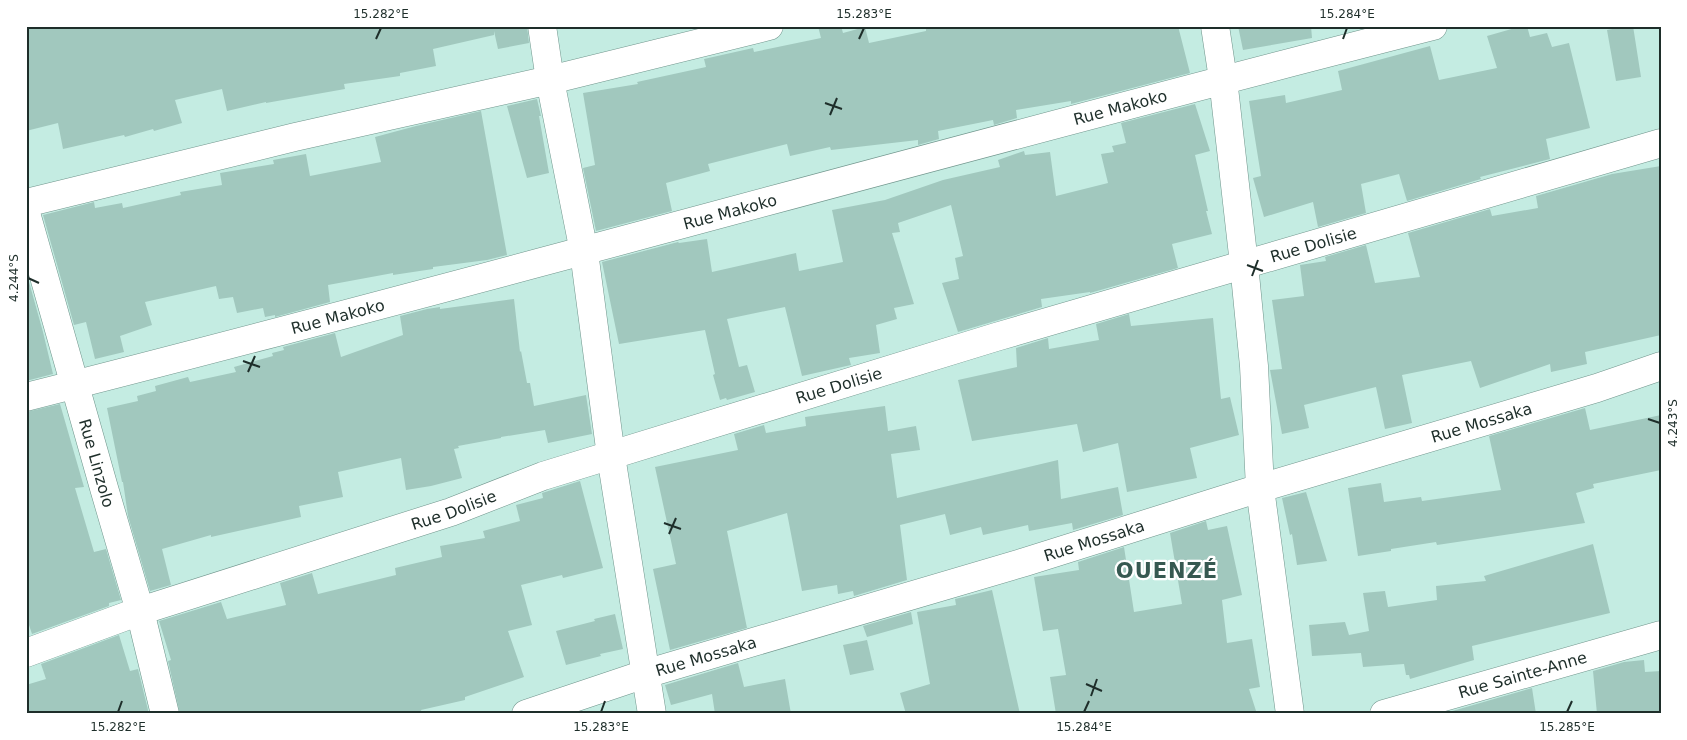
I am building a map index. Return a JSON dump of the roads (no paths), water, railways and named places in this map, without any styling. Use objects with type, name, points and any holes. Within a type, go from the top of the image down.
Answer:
[{"type":"street","points":[[542,26],[550,80],[584,252],[610,456],[652,714]]},
{"type":"street","points":[[26,203],[295,136],[550,80],[769,26]]},
{"type":"street","points":[[1215,26],[1223,79],[1254,366],[1260,488],[1290,714]]},
{"type":"street","name":"Rue Makoko","points":[[26,396],[584,252],[1223,79],[1433,26]]},
{"type":"street","name":"Rue Dolisie","points":[[26,653],[140,611],[451,512],[543,476],[996,337],[1661,143]]},
{"type":"street","name":"Rue Linzolo","points":[[26,213],[140,611],[165,714]]},
{"type":"street","name":"Rue Mossaka","points":[[526,714],[645,674],[1025,562],[1260,488],[1588,391],[1661,366]]},
{"type":"street","name":"Rue Sainte-Anne","points":[[1384,714],[1661,635]]},
{"type":"district","name":"OUENZÉ","points":[[1167,571]]}]
